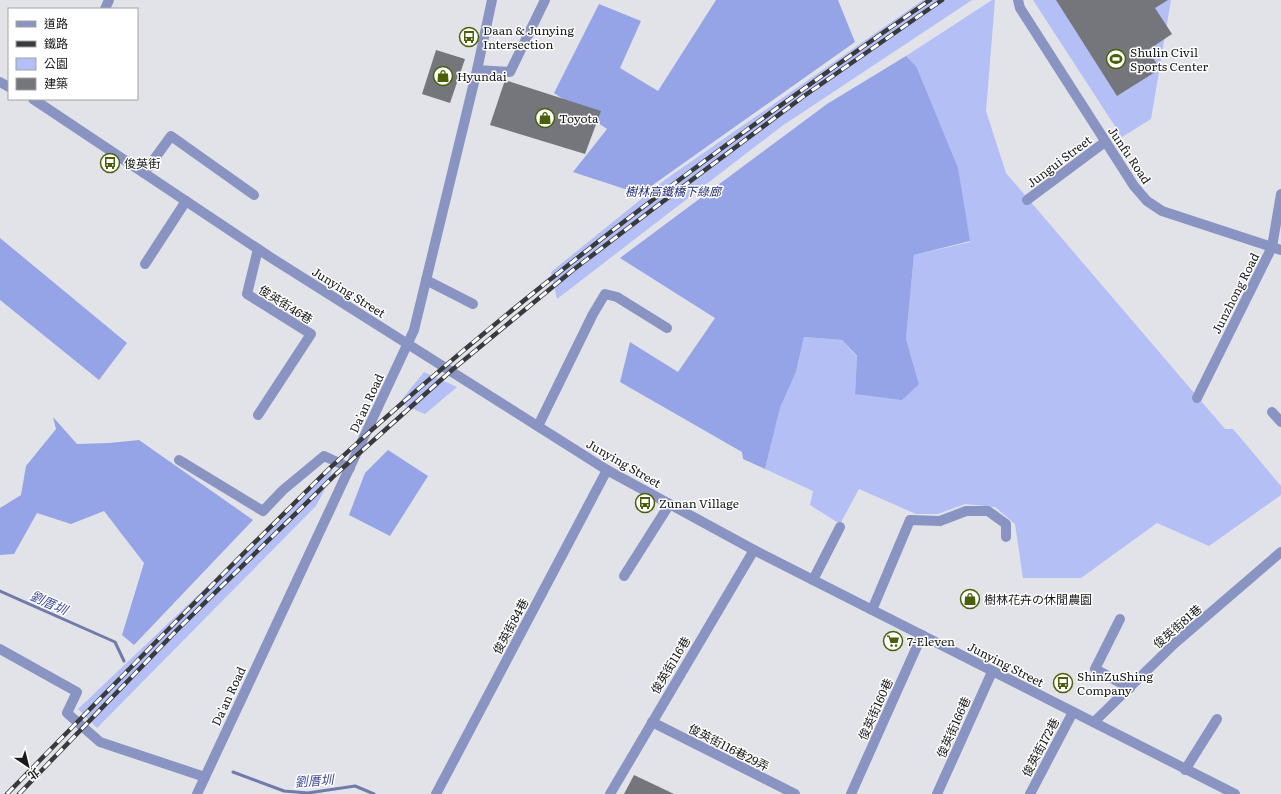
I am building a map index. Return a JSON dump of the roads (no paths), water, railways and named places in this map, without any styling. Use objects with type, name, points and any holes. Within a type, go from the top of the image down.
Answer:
[{"type":"street","name":"Da'an Road","points":[[197,794],[414,330],[477,70],[492,0]]},
{"type":"street","points":[[477,70],[510,72],[545,0]]},
{"type":"street","name":"Junfu Road","points":[[1018,0],[1020,8],[1105,142],[1134,186],[1147,201],[1162,211],[1277,249]]},
{"type":"street","name":"Junying Street","points":[[37,100],[49,103],[144,173],[258,249],[607,470],[754,550],[1234,794]]},
{"type":"street","points":[[144,173],[171,136],[254,195]]},
{"type":"street","name":"Jungui Street","points":[[1027,200],[1105,142]]},
{"type":"street","name":"Junzhong Road","points":[[1197,398],[1277,249],[1281,194]]},
{"type":"street","points":[[145,264],[186,201]]},
{"type":"street","name":"俊英街46巷","points":[[258,249],[247,294],[311,334],[258,415]]},
{"type":"street","points":[[426,280],[473,304]]},
{"type":"street","points":[[538,426],[593,314],[605,294],[617,297],[667,328]]},
{"type":"street","points":[[1272,412],[1281,422]]},
{"type":"street","points":[[179,460],[263,511],[283,490],[324,456],[350,468]]},
{"type":"street","name":"俊英街84巷","points":[[436,794],[607,470]]},
{"type":"street","points":[[624,576],[669,505]]},
{"type":"street","points":[[872,610],[910,520],[940,521],[966,511],[988,511],[1006,524],[1006,537]]},
{"type":"street","points":[[813,580],[840,527]]},
{"type":"street","name":"俊英街116巷","points":[[610,794],[754,550]]},
{"type":"street","name":"俊英街81巷","points":[[1094,722],[1174,644],[1281,552]]},
{"type":"street","points":[[1120,619],[1095,669],[1130,688]]},
{"type":"street","name":"俊英街160巷","points":[[852,794],[922,635]]},
{"type":"street","points":[[0,649],[77,692],[67,713],[100,742],[205,777]]},
{"type":"street","name":"俊英街166巷","points":[[937,794],[992,672]]},
{"type":"street","name":"俊英街172巷","points":[[1030,794],[1073,712]]},
{"type":"street","points":[[1185,770],[1217,719]]},
{"type":"street","name":"俊英街116巷29弄","points":[[652,722],[795,794]]},
{"type":"waterway","name":"劉厝圳","points":[[0,591],[115,642],[124,661]]},
{"type":"waterway","name":"劉厝圳","points":[[233,772],[284,791],[308,793],[355,786],[374,794]]},
{"type":"railway","points":[[7,794],[310,487],[402,403],[547,282],[622,223],[852,54],[930,0]]},
{"type":"railway","points":[[19,794],[176,631],[336,474],[452,370],[573,270],[653,209],[804,96],[942,0]]},
{"type":"place","name":"Daan & Junying Intersection","points":[[469,37]]},
{"type":"place","name":"Shulin Civil Sports Center","points":[[1116,59]]},
{"type":"place","name":"Hyundai","points":[[443,76]]},
{"type":"place","name":"Toyota","points":[[545,118]]},
{"type":"place","name":"俊英街","points":[[110,163]]},
{"type":"place","name":"Zunan Village","points":[[645,503]]},
{"type":"place","name":"樹林花卉の休閒農園","points":[[970,599]]},
{"type":"place","name":"7-Eleven","points":[[893,641]]},
{"type":"place","name":"ShinZuShing Company","points":[[1063,683]]},
{"type":"park label","name":"樹林高鐵橋下綠廊","points":[[673,191]]}]
